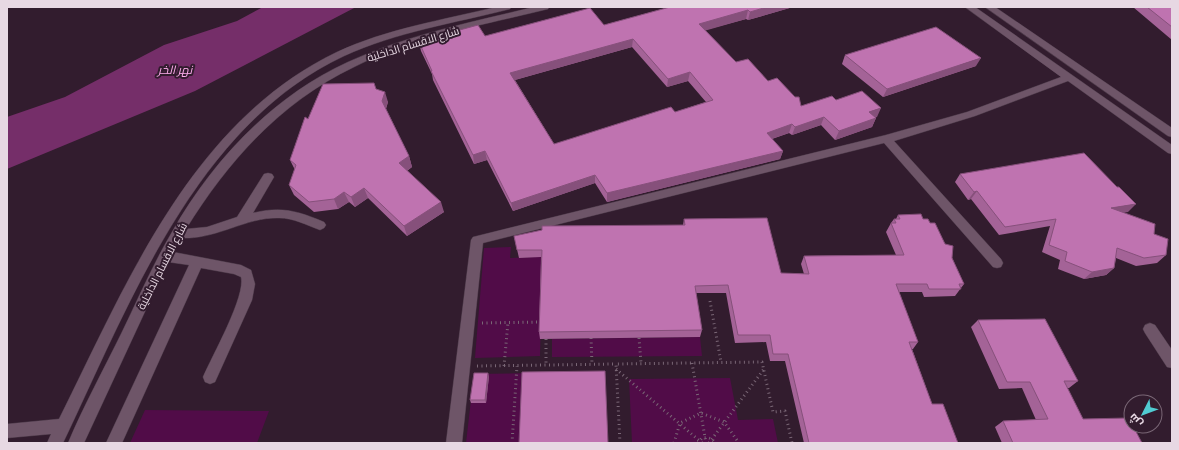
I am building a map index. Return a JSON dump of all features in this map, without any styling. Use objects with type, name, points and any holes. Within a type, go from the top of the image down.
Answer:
[{"type":"street","name":"شارع الاقسام الداخلية","points":[[55,443],[148,253],[167,222],[179,204],[231,138],[262,107],[295,80],[340,54],[399,34],[507,7]]},
{"type":"street","name":"شارع الاقسام الداخلية","points":[[76,443],[165,256],[211,182],[249,136],[279,109],[308,87],[350,64],[400,45],[545,7]]},
{"type":"street","points":[[969,7],[1171,148]]},
{"type":"street","points":[[989,7],[1172,133]]},
{"type":"street","points":[[340,54],[339,60],[342,63],[350,64]]},
{"type":"street","points":[[454,443],[477,240],[886,139],[971,114],[1070,77]]},
{"type":"street","points":[[295,80],[306,82],[308,87]]},
{"type":"street","points":[[886,139],[997,263]]},
{"type":"street","points":[[242,220],[268,177]]},
{"type":"street","points":[[178,233],[203,232],[217,229],[242,220],[282,213],[296,216],[320,225]]},
{"type":"street","points":[[165,256],[237,269],[246,274],[249,284],[244,300],[210,377]]},
{"type":"street","points":[[114,443],[197,262]]},
{"type":"street","points":[[1150,329],[1172,362]]},
{"type":"street","points":[[7,431],[63,426]]},
{"type":"path","points":[[710,301],[720,362]]},
{"type":"path","points":[[504,366],[508,322]]},
{"type":"path","points":[[482,323],[540,322]]},
{"type":"path","points":[[591,338],[592,364]]},
{"type":"path","points":[[639,338],[641,363]]},
{"type":"path","points":[[546,339],[546,365]]},
{"type":"path","points":[[462,366],[762,362],[773,412],[785,411],[792,443]]},
{"type":"path","points":[[692,363],[705,437],[708,443]]},
{"type":"path","points":[[616,364],[620,443]]},
{"type":"path","points":[[512,443],[517,366]]},
{"type":"path","points":[[616,369],[680,423],[698,442],[702,443]]},
{"type":"path","points":[[708,443],[764,369]]},
{"type":"path","points":[[674,443],[680,423],[702,413],[724,422],[739,443]]},
{"type":"path","points":[[698,442],[705,437],[711,438],[716,443]]},
{"type":"shaded area","points":[[543,234],[540,356],[475,358],[484,248],[511,247],[510,258],[536,257]]},
{"type":"shaded area","points":[[700,337],[702,356],[552,357],[552,339]]},
{"type":"shaded area","points":[[605,372],[520,443],[466,443],[474,374]]},
{"type":"shaded area","points":[[730,378],[738,420],[773,419],[778,443],[632,443],[629,379]]},
{"type":"shaded area","points":[[145,410],[269,411],[257,443],[130,443]]},
{"type":"water","name":"نهر الخر","points":[[263,7],[356,7],[195,91],[7,169],[7,117],[65,97],[164,45],[237,21]]},
{"type":"building","points":[[670,7],[767,7],[750,12],[748,10],[699,24],[736,62],[748,59],[768,81],[777,78],[795,97],[799,97],[801,106],[832,96],[836,100],[862,91],[881,108],[869,112],[876,118],[839,131],[824,117],[795,127],[792,124],[767,133],[783,151],[607,193],[595,175],[511,203],[485,151],[473,155],[431,71],[419,42],[457,33],[456,31],[478,25],[485,36],[590,8],[604,25]],"holes":[[[633,39],[668,79],[690,72],[713,100],[675,112],[671,107],[554,144],[510,73]]]},
{"type":"building","points":[[1147,7],[1172,7],[1172,27]]},
{"type":"building","points":[[936,27],[981,58],[887,89],[845,55]]},
{"type":"building","points":[[374,83],[376,89],[385,92],[382,101],[409,156],[399,163],[441,202],[404,226],[364,188],[351,197],[344,192],[334,199],[309,202],[289,185],[296,165],[290,160],[305,117],[308,119],[323,84]]},
{"type":"building","points":[[1084,153],[1136,204],[1111,208],[1155,224],[1154,234],[1168,239],[1166,255],[1144,258],[1117,248],[1114,268],[1092,272],[1065,261],[1067,252],[1049,245],[1056,219],[1005,227],[977,191],[974,192],[960,174]]},
{"type":"building","points":[[921,214],[923,219],[928,219],[930,223],[935,223],[945,244],[953,246],[952,258],[964,284],[959,284],[961,289],[929,289],[927,284],[896,284],[918,342],[909,342],[932,404],[943,404],[958,443],[809,443],[788,354],[773,354],[770,335],[738,335],[728,285],[695,286],[702,330],[539,332],[542,250],[517,250],[514,236],[542,230],[542,226],[685,225],[684,219],[767,218],[781,273],[809,274],[804,256],[904,255],[891,223],[896,223],[894,219],[900,219],[898,215]]},
{"type":"building","points":[[1045,319],[1078,381],[1064,381],[1083,419],[1123,418],[1123,434],[1137,434],[1142,443],[1013,443],[1003,421],[1048,419],[1030,382],[1007,382],[978,320]]},
{"type":"building","points":[[605,371],[608,443],[519,443],[522,372]]},
{"type":"building","points":[[474,373],[488,373],[485,400],[470,400]]}]
